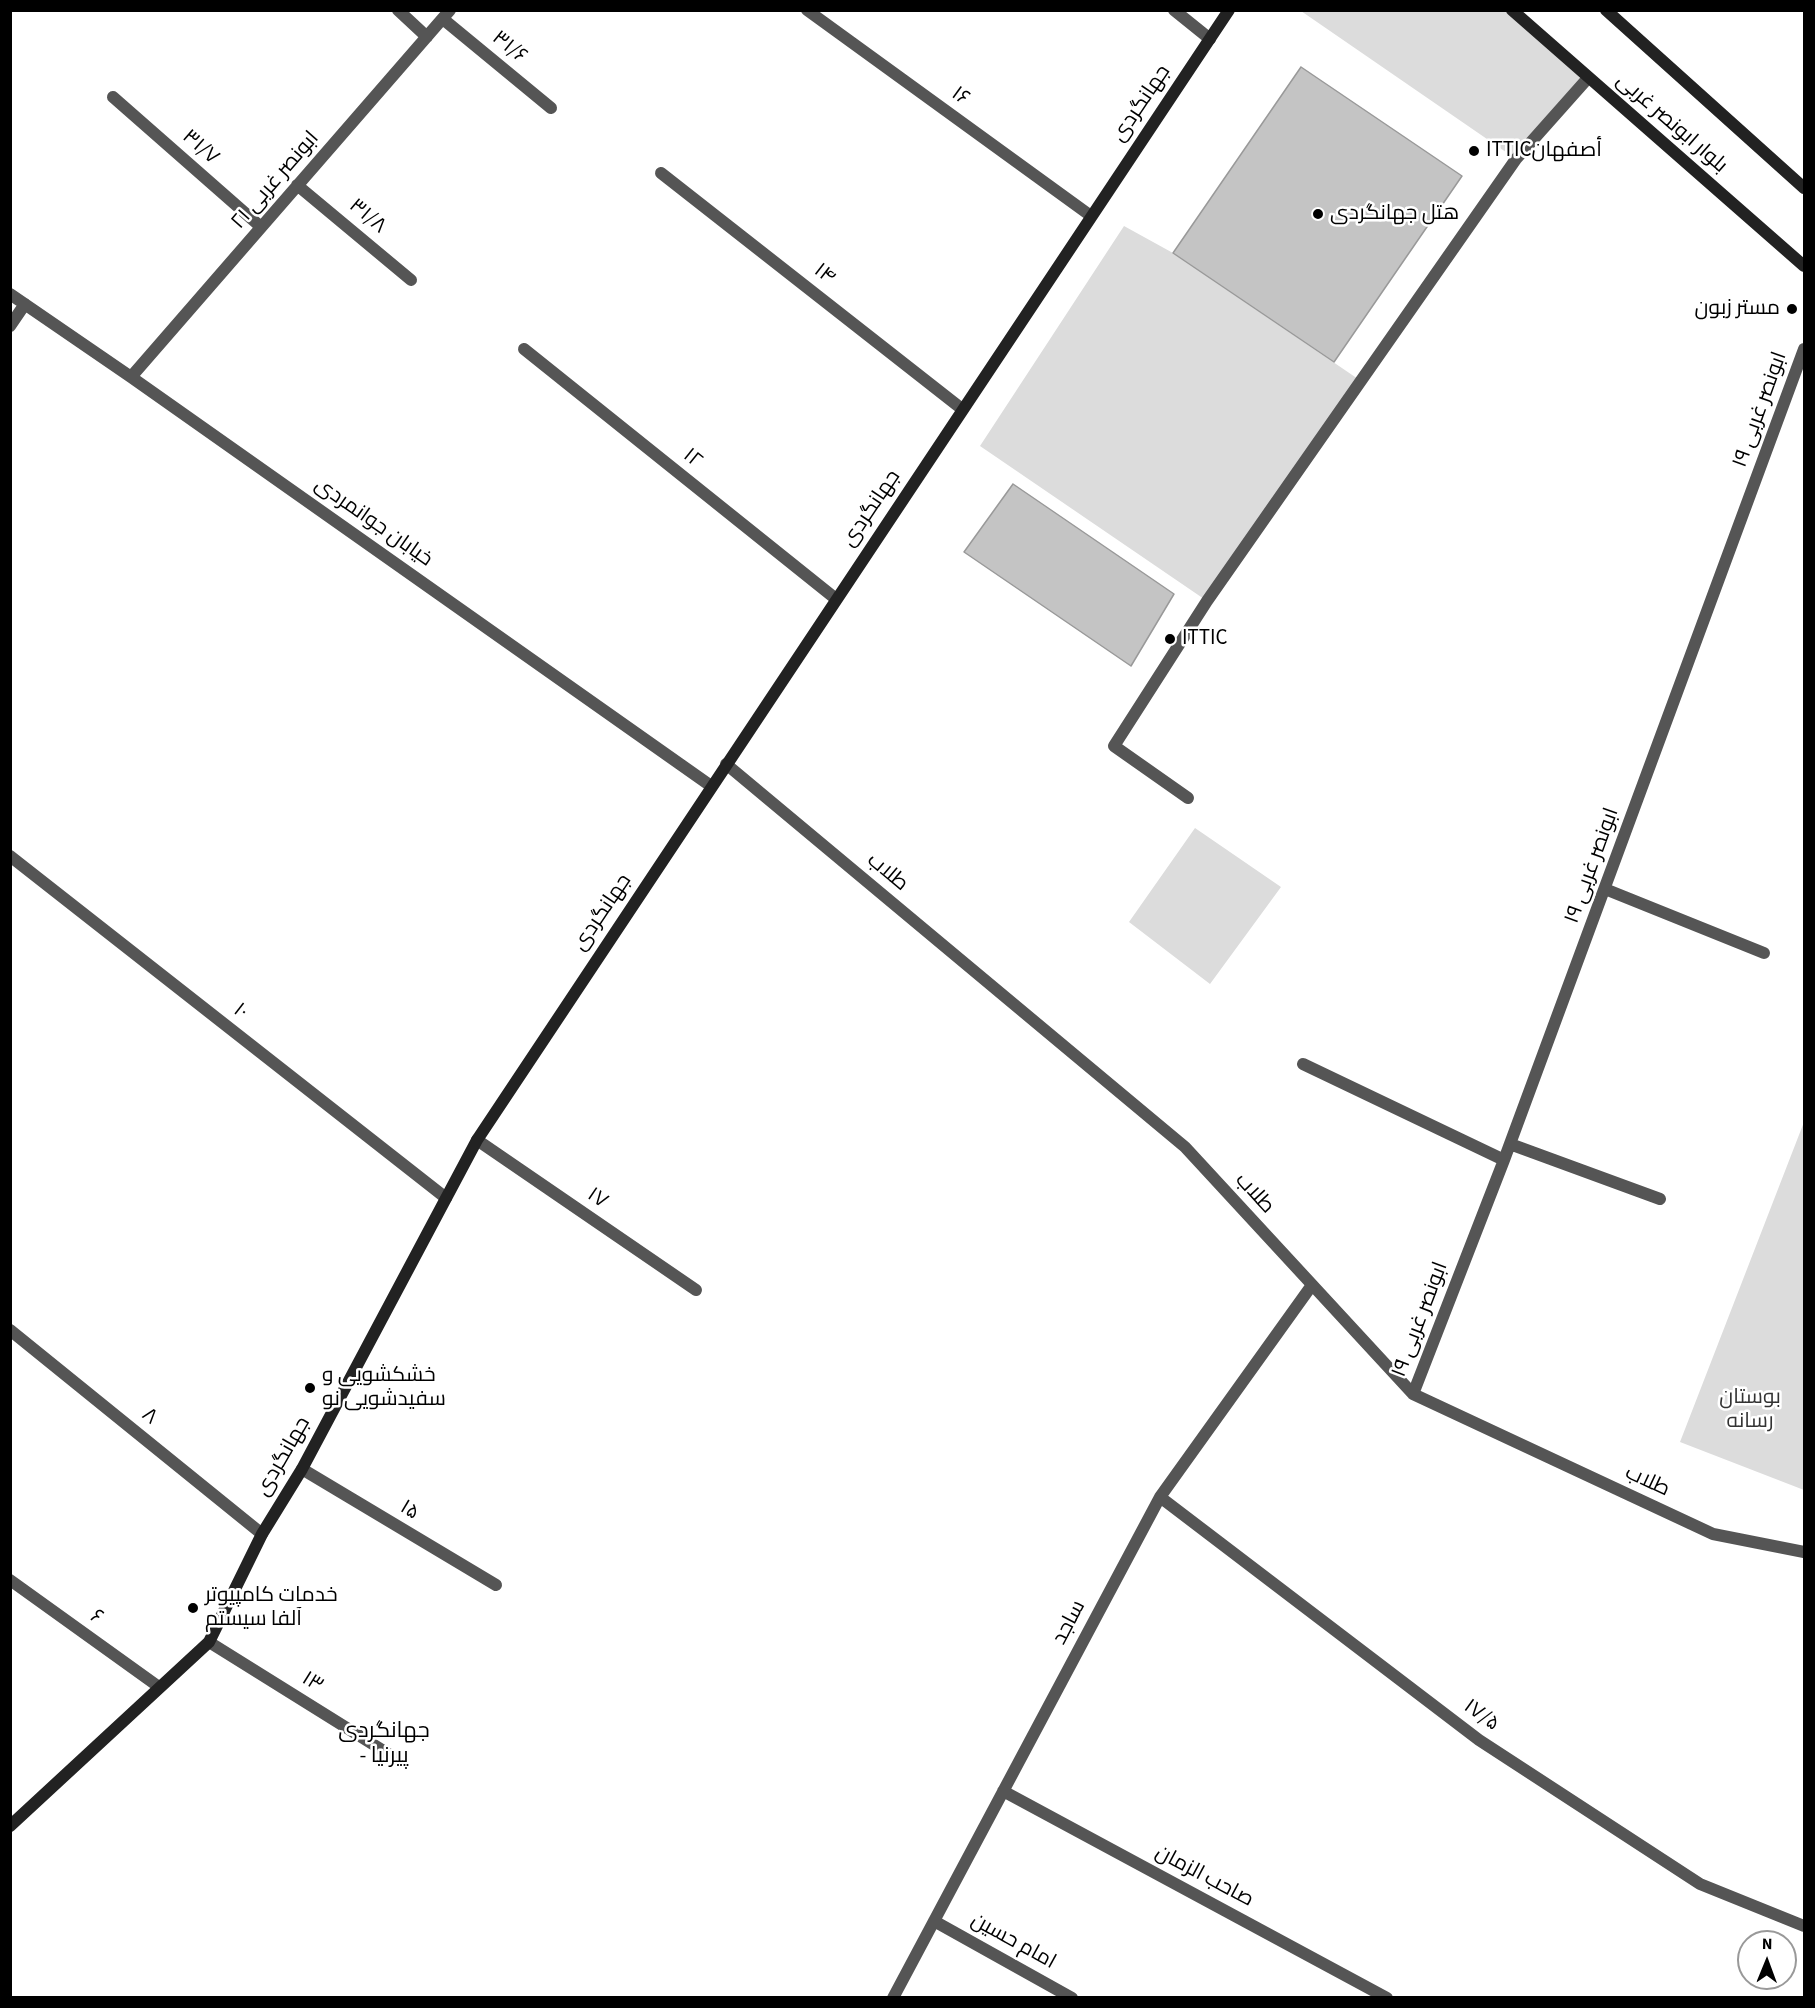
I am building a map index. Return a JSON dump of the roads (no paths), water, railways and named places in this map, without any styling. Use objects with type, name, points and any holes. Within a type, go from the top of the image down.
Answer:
[{"type":"street","points":[[398,10],[427,37]]},
{"type":"street","name":"۱۶","points":[[807,10],[1090,216]]},
{"type":"street","points":[[1174,10],[1210,39]]},
{"type":"street","name":"جهانگردی","points":[[10,1826],[209,1642],[262,1534],[302,1469],[477,1140],[1229,10]]},
{"type":"street","name":"بلوار ابونصر غربی","points":[[1512,10],[1804,266]]},
{"type":"street","name":"بلوار ابونصر غربی","points":[[1606,10],[1804,188]]},
{"type":"street","name":"ابونصر غربی ۲۱","points":[[131,377],[446,15]]},
{"type":"street","name":"۳۱/۶","points":[[446,15],[551,108]]},
{"type":"street","points":[[1188,798],[1114,746],[1208,602],[1516,159],[1588,78]]},
{"type":"street","name":"۳۱/۷","points":[[113,97],[261,227]]},
{"type":"street","name":"۱۴","points":[[661,173],[963,409]]},
{"type":"street","name":"۳۱/۸","points":[[297,185],[411,279]]},
{"type":"street","name":"خیابان جوانمردی","points":[[10,294],[711,786]]},
{"type":"street","points":[[10,326],[25,304]]},
{"type":"street","name":"۱۲","points":[[524,350],[836,599]]},
{"type":"street","name":"ابونصر غربی ۱۹","points":[[1413,1394],[1510,1144],[1804,350]]},
{"type":"street","name":"طلاب","points":[[726,764],[1185,1147],[1413,1394],[1713,1534],[1804,1551]]},
{"type":"street","name":"۱۰","points":[[10,856],[446,1198]]},
{"type":"street","points":[[1605,890],[1764,954]]},
{"type":"street","points":[[1303,1064],[1504,1160]]},
{"type":"street","name":"۱۷","points":[[477,1140],[696,1290]]},
{"type":"street","points":[[1510,1144],[1660,1199]]},
{"type":"street","name":"ساجد","points":[[893,1998],[1160,1497],[1312,1286]]},
{"type":"street","name":"۸","points":[[10,1330],[262,1534]]},
{"type":"street","name":"۱۵","points":[[302,1469],[496,1585]]},
{"type":"street","name":"۱۷/۵","points":[[1160,1497],[1479,1740],[1700,1884],[1804,1926]]},
{"type":"street","name":"۶","points":[[10,1580],[159,1687]]},
{"type":"street","name":"۱۳","points":[[209,1642],[395,1758]]},
{"type":"street","name":"صاحب الزمان","points":[[1003,1791],[1387,1998]]},
{"type":"street","name":"امام حسین","points":[[934,1921],[1072,1998]]},
{"type":"place","name":"ITTICأصفهان","points":[[1474,151]]},
{"type":"place","name":"هتل جهانگردی","points":[[1318,214]]},
{"type":"place","name":"مستر زبون","points":[[1792,309]]},
{"type":"place","name":"ITTIC","points":[[1170,639]]},
{"type":"place","name":"خشکشویی و سفیدشویی نو","points":[[310,1388]]},
{"type":"place","name":"خدمات کامپیوتر آلفا سیستم","points":[[193,1608]]},
{"type":"district","name":"جهانگردی - پیرنیا","points":[[384,1745]]},
{"type":"park label","name":"بوستان رسانه","points":[[1750,1410]]}]
